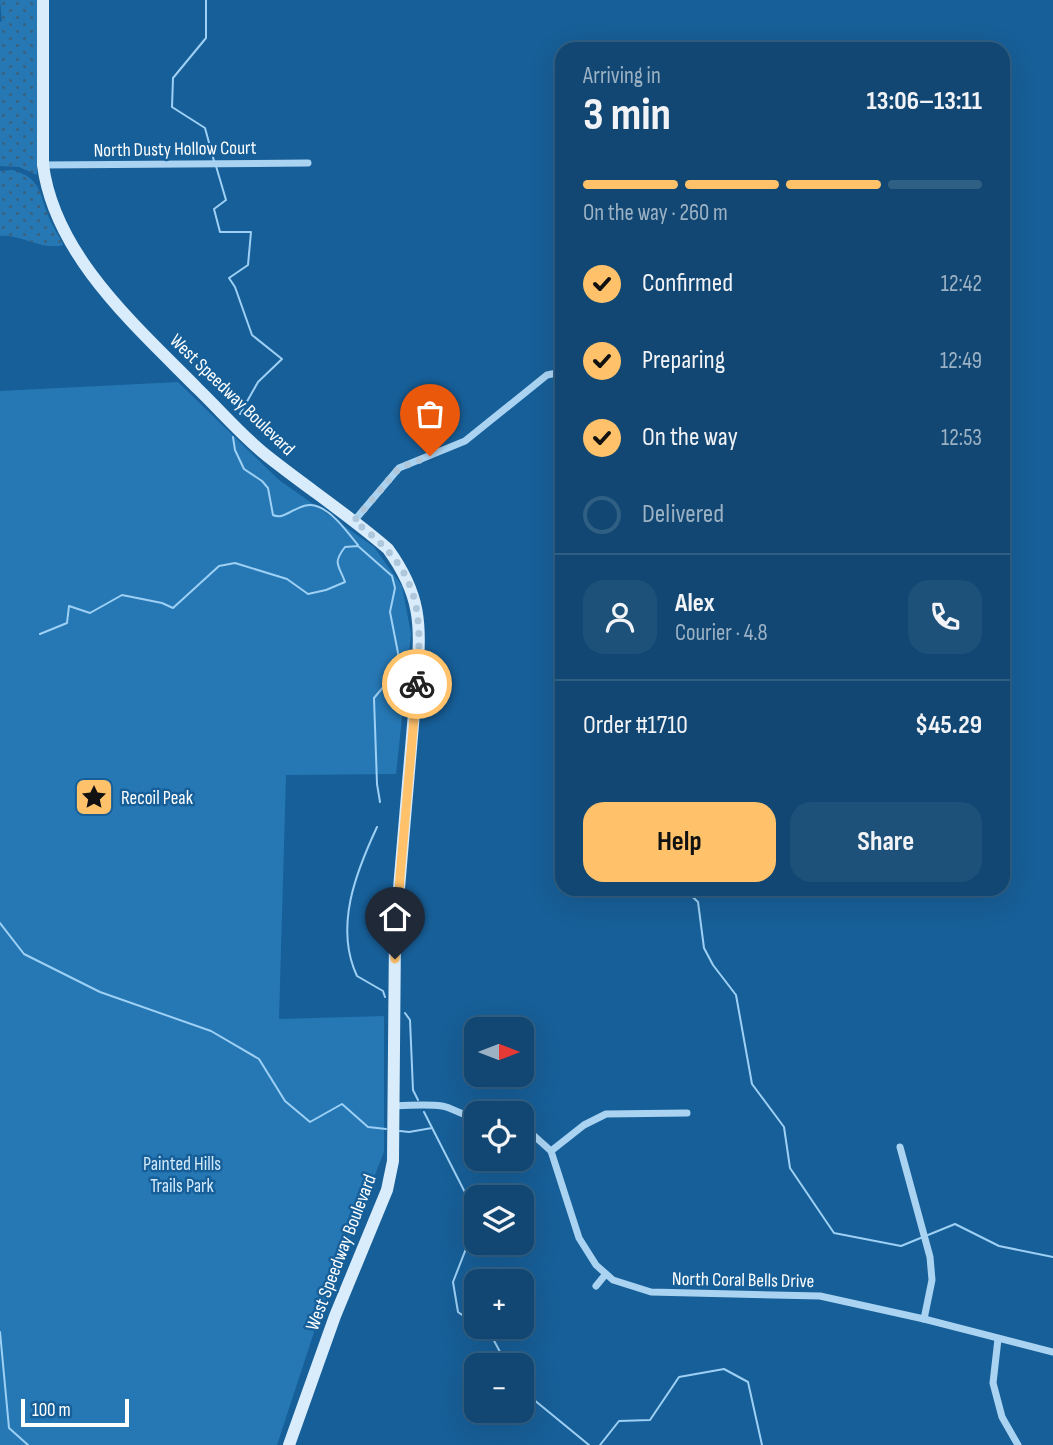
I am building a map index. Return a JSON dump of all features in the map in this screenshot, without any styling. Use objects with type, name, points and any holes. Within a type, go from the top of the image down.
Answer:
[{"type":"main road","name":"West Speedway Boulevard","points":[[43,0],[43,165],[53,209],[72,247],[137,328],[264,454],[388,549],[402,569],[415,597],[419,622],[417,678],[395,935],[393,1161],[387,1190],[331,1327],[289,1445]]},
{"type":"street","name":"North Dusty Hollow Court","points":[[43,165],[308,163]]},
{"type":"street","points":[[354,521],[399,468],[465,441],[547,375],[555,373]]},
{"type":"street","points":[[395,1107],[440,1106],[464,1114]]},
{"type":"street","points":[[551,1151],[584,1125],[606,1114],[687,1114]]},
{"type":"street","points":[[534,1136],[551,1151],[579,1238],[605,1275],[596,1286]]},
{"type":"street","points":[[900,1147],[930,1257],[932,1280],[924,1319]]},
{"type":"street","name":"North Coral Bells Drive","points":[[605,1275],[651,1292],[820,1296],[1053,1352]]},
{"type":"street","points":[[998,1339],[993,1383],[1002,1417],[1018,1445]]},
{"type":"green space","points":[[0,0],[39,0],[37,175],[19,167],[0,166]]},
{"type":"green space","points":[[0,171],[22,173],[35,183],[63,245],[47,246],[16,237],[0,236]]},
{"type":"green space","name":"Painted Hills Trails Park","points":[[178,382],[279,480],[374,547],[402,586],[411,634],[396,774],[286,775],[279,1019],[384,1016],[384,1152],[320,1314],[277,1445],[0,1445],[0,391]]},
{"type":"waterway","points":[[206,0],[206,38],[173,78],[172,107],[205,128],[214,161]]},
{"type":"waterway","points":[[216,166],[226,200],[214,209],[220,232],[251,232],[248,265],[229,278],[235,287],[252,335],[282,359],[258,382],[240,414]]},
{"type":"waterway","points":[[233,437],[235,450],[244,469],[268,488],[273,515],[283,515],[306,505],[319,507],[335,519],[358,545]]},
{"type":"waterway","points":[[40,634],[67,623],[69,606],[90,613],[122,595],[162,603],[173,608],[219,566],[235,563],[287,579],[308,594],[326,590],[345,582],[338,564],[339,557],[345,547],[358,546],[392,576],[395,588],[390,612],[399,658],[390,679],[374,698],[380,802]]},
{"type":"waterway","points":[[377,827],[355,881],[350,900],[347,938],[357,976],[383,991],[385,997]]},
{"type":"waterway","points":[[692,896],[698,902],[704,948],[713,965],[736,995],[752,1084],[784,1127],[790,1168],[834,1233],[901,1246],[923,1237]]},
{"type":"waterway","points":[[0,923],[24,954],[100,992],[211,1031],[259,1059],[285,1101],[310,1122],[342,1104],[368,1127],[386,1129]]},
{"type":"waterway","points":[[405,1013],[410,1020],[413,1090],[418,1100]]},
{"type":"waterway","points":[[424,1112],[464,1190]]},
{"type":"waterway","points":[[400,1131],[432,1128]]},
{"type":"waterway","points":[[928,1235],[955,1224],[999,1246],[1053,1257]]},
{"type":"waterway","points":[[464,1254],[453,1282],[458,1312],[464,1316]]},
{"type":"waterway","points":[[0,1332],[9,1428],[28,1445]]},
{"type":"waterway","points":[[493,1339],[501,1353]]},
{"type":"waterway","points":[[600,1445],[619,1421],[650,1420],[679,1377],[724,1369],[748,1382],[762,1445]]},
{"type":"waterway","points":[[534,1400],[589,1445]]},
{"type":"way so far","points":[[417,684],[419,631],[415,597],[402,569],[388,549],[354,521],[399,468],[430,456]]},
{"type":"place","name":"Recoil Peak","points":[[94,797]]},
{"type":"route","points":[[395,959],[417,684]]}]
